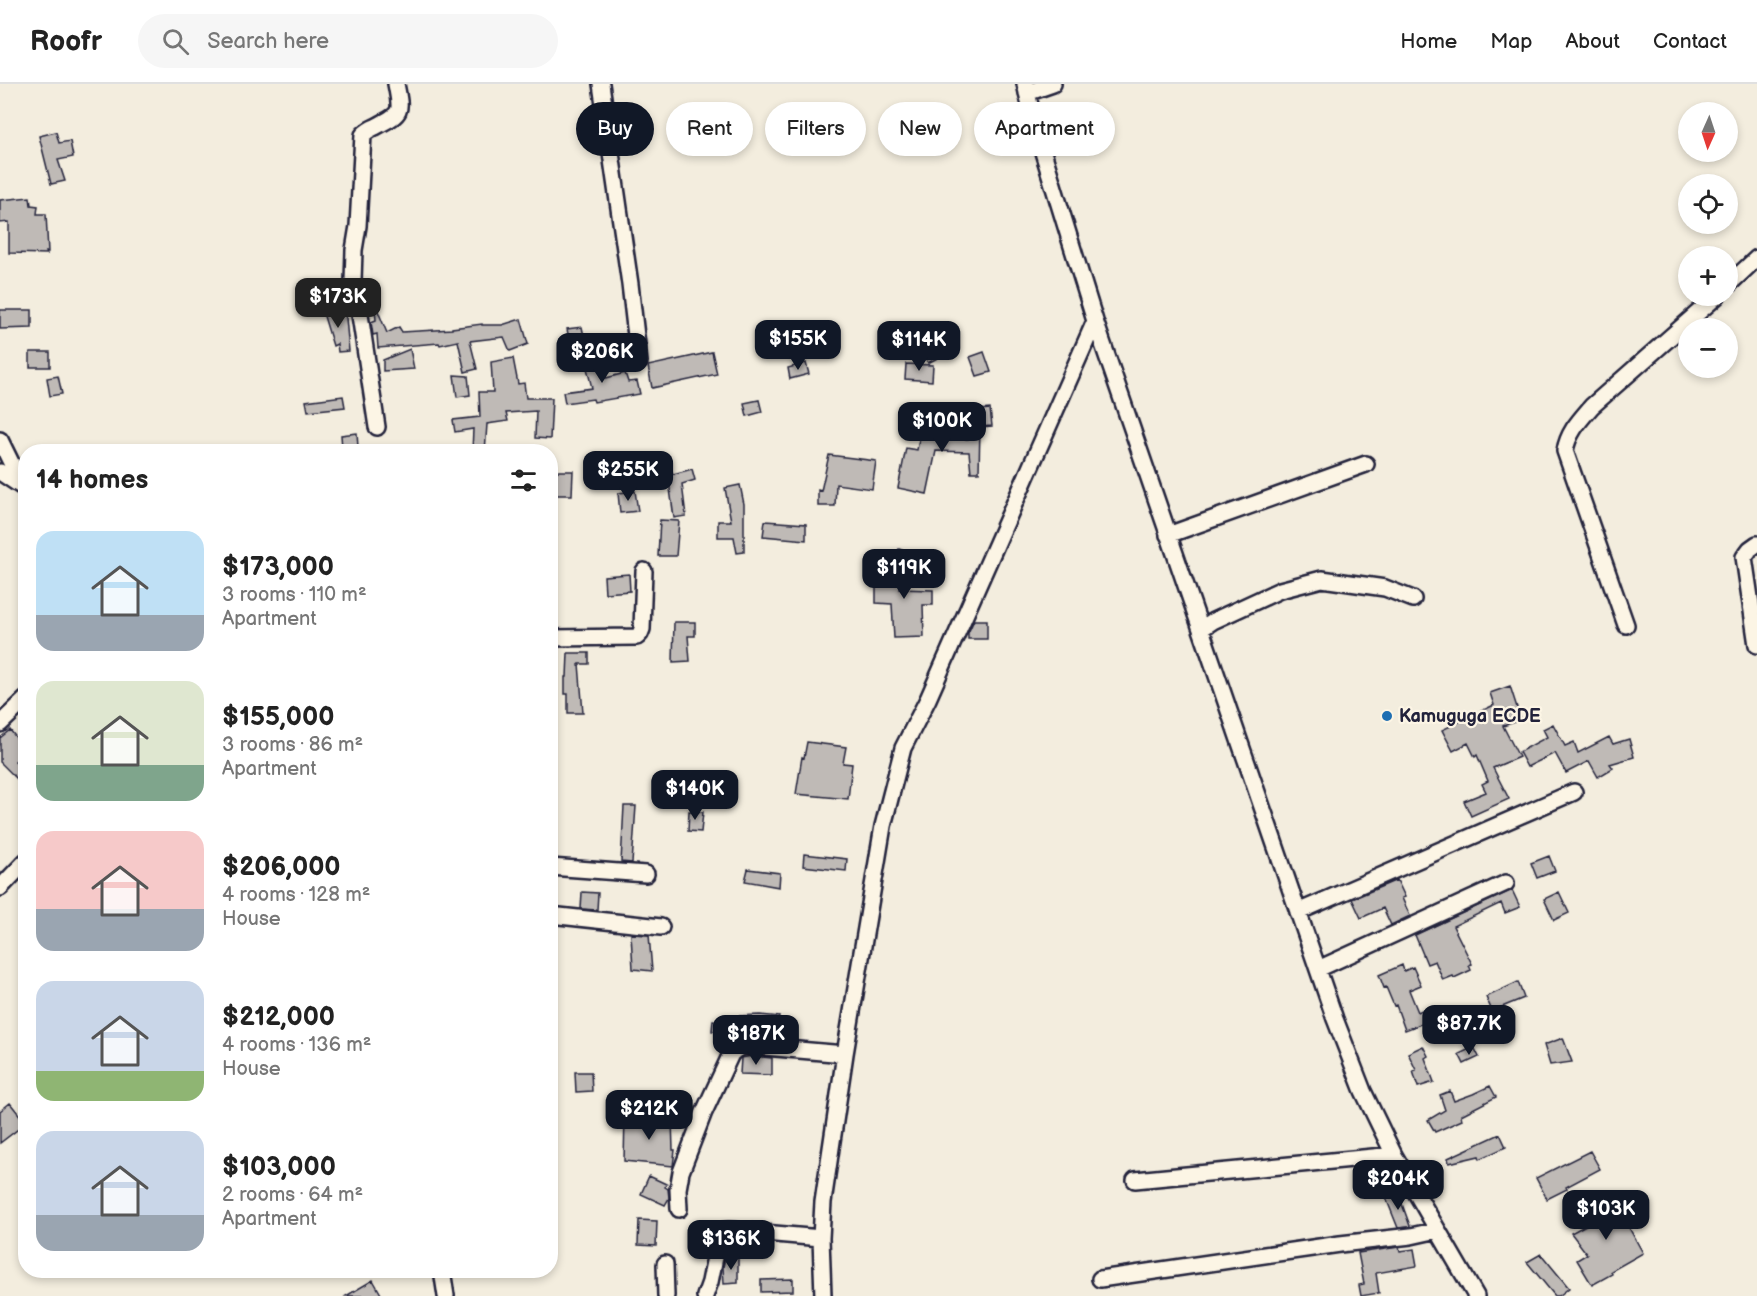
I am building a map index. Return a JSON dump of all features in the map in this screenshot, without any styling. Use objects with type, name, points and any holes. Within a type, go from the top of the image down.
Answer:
[{"type":"street","points":[[377,427],[360,315],[352,281],[358,226],[363,135],[398,113],[396,84]]},
{"type":"street","points":[[601,84],[639,362]]},
{"type":"street","points":[[1053,84],[1026,88],[1035,126],[1095,321],[1335,1019],[1363,1090],[1394,1155],[1476,1296]]},
{"type":"street","points":[[1738,276],[1757,258]]},
{"type":"street","points":[[1626,625],[1565,451],[1567,441],[1574,427],[1592,406],[1706,306]]},
{"type":"street","points":[[823,1296],[821,1238],[823,1202],[845,1054],[884,826],[903,748],[928,699],[1095,321]]},
{"type":"street","points":[[0,440],[18,477]]},
{"type":"street","points":[[1168,535],[1366,464]]},
{"type":"street","points":[[0,472],[18,485]]},
{"type":"street","points":[[1757,544],[1744,557],[1757,645]]},
{"type":"street","points":[[558,638],[637,637],[642,629],[644,570]]},
{"type":"street","points":[[1201,629],[1280,590],[1322,579],[1385,588],[1413,600]]},
{"type":"street","points":[[0,724],[18,707]]},
{"type":"street","points":[[1298,912],[1574,792]]},
{"type":"street","points":[[558,868],[646,874]]},
{"type":"street","points":[[0,888],[18,869]]},
{"type":"street","points":[[1318,969],[1506,883]]},
{"type":"street","points":[[558,916],[661,927]]},
{"type":"street","points":[[679,1209],[678,1189],[681,1172],[704,1112],[735,1050],[752,1046],[845,1054]]},
{"type":"street","points":[[1135,1180],[1394,1155]]},
{"type":"street","points":[[1100,1279],[1411,1236],[1438,1230]]},
{"type":"street","points":[[705,1296],[722,1231],[821,1238]]},
{"type":"street","points":[[665,1264],[666,1296]]},
{"type":"street","points":[[443,1278],[446,1296]]},
{"type":"building","points":[[56,132],[59,143],[70,141],[73,157],[58,160],[65,181],[51,184],[39,136]]},
{"type":"building","points":[[30,197],[31,205],[38,206],[37,214],[46,214],[48,252],[47,254],[9,253],[9,222],[0,223],[0,200]]},
{"type":"building","points":[[342,307],[346,318],[349,351],[338,352],[337,344],[333,346],[323,313]]},
{"type":"building","points":[[0,310],[32,310],[32,328],[0,329]]},
{"type":"building","points":[[375,311],[378,311],[387,333],[399,327],[402,332],[452,329],[482,324],[502,325],[521,319],[528,344],[510,351],[504,337],[470,341],[477,369],[465,372],[458,341],[440,345],[439,343],[378,348],[377,334],[373,335],[371,322],[376,320]]},
{"type":"building","points":[[582,327],[585,341],[570,344],[567,329]]},
{"type":"building","points":[[940,341],[947,353],[928,363],[921,351]]},
{"type":"building","points":[[410,349],[414,369],[383,371],[383,360]]},
{"type":"building","points":[[30,352],[50,352],[50,367],[30,367]]},
{"type":"building","points":[[599,352],[606,378],[625,373],[628,382],[637,381],[640,394],[594,402],[593,399],[565,403],[563,392],[592,388],[584,356]]},
{"type":"building","points":[[712,352],[717,374],[652,388],[648,366]]},
{"type":"building","points":[[984,352],[991,372],[977,376],[970,357]]},
{"type":"building","points":[[513,358],[518,384],[524,383],[526,398],[552,398],[550,439],[535,438],[536,411],[506,413],[508,421],[487,424],[486,444],[472,444],[473,429],[455,432],[453,420],[480,417],[479,392],[493,392],[491,362]]},
{"type":"building","points":[[806,363],[809,374],[790,379],[788,368]]},
{"type":"building","points":[[906,364],[933,365],[932,381],[905,379]]},
{"type":"building","points":[[454,375],[468,376],[470,395],[457,397]]},
{"type":"building","points":[[58,376],[62,394],[50,396],[47,378]]},
{"type":"building","points":[[343,396],[345,407],[308,411],[306,401]]},
{"type":"building","points":[[759,400],[762,412],[747,416],[744,403]]},
{"type":"building","points":[[990,409],[992,426],[980,427],[979,472],[971,472],[969,452],[936,451],[927,494],[898,488],[906,448],[917,450],[920,434],[939,438],[968,439],[967,411]]},
{"type":"building","points":[[357,433],[358,444],[342,444],[341,435]]},
{"type":"building","points":[[829,455],[876,461],[872,489],[836,484],[835,506],[818,506],[818,490],[821,491]]},
{"type":"building","points":[[668,464],[673,474],[692,469],[695,480],[682,484],[686,516],[674,518],[669,482],[665,484],[658,469]]},
{"type":"building","points":[[558,471],[573,471],[572,495],[558,495]]},
{"type":"building","points":[[740,485],[744,504],[744,552],[737,553],[734,537],[718,537],[718,521],[731,521],[725,488]]},
{"type":"building","points":[[635,491],[638,511],[620,513],[618,493]]},
{"type":"building","points":[[660,520],[679,521],[676,556],[658,556]]},
{"type":"building","points":[[765,521],[806,524],[806,540],[763,536]]},
{"type":"building","points":[[899,549],[913,554],[900,589],[933,590],[933,605],[923,605],[924,637],[894,638],[892,604],[876,603],[876,586],[885,586]]},
{"type":"building","points":[[629,574],[630,591],[605,593],[604,576]]},
{"type":"building","points":[[974,620],[987,620],[987,639],[968,639],[968,633]]},
{"type":"building","points":[[674,622],[695,622],[695,636],[688,636],[690,661],[673,662]]},
{"type":"building","points":[[568,653],[589,653],[589,664],[579,664],[583,713],[568,713],[565,677],[567,677]]},
{"type":"building","points":[[1510,686],[1521,720],[1503,726],[1519,757],[1493,768],[1509,799],[1471,816],[1464,801],[1486,792],[1482,784],[1488,781],[1477,755],[1475,757],[1468,743],[1453,751],[1442,730],[1494,705],[1490,693]]},
{"type":"building","points":[[1553,724],[1565,746],[1574,742],[1578,753],[1609,737],[1613,744],[1629,739],[1634,757],[1610,764],[1613,768],[1598,777],[1589,761],[1566,773],[1555,753],[1527,767],[1519,752],[1547,737],[1543,729]]},
{"type":"building","points":[[10,730],[18,740],[18,759],[15,761],[18,764],[17,779],[0,762],[0,738]]},
{"type":"building","points":[[807,742],[846,747],[843,763],[852,764],[848,799],[796,794]]},
{"type":"building","points":[[624,806],[636,806],[632,863],[621,862]]},
{"type":"building","points":[[689,811],[703,812],[701,832],[688,831]]},
{"type":"building","points":[[804,854],[847,859],[846,871],[803,866]]},
{"type":"building","points":[[1549,856],[1555,871],[1537,878],[1531,863]]},
{"type":"building","points":[[748,869],[780,873],[779,887],[745,881]]},
{"type":"building","points":[[1397,880],[1410,916],[1391,925],[1383,908],[1361,918],[1352,899]]},
{"type":"building","points":[[1512,890],[1520,907],[1505,913],[1501,903],[1453,926],[1472,964],[1469,965],[1471,970],[1454,978],[1453,976],[1443,980],[1435,961],[1427,964],[1415,935]]},
{"type":"building","points":[[582,892],[598,893],[597,910],[581,909]]},
{"type":"building","points":[[1559,892],[1569,913],[1554,920],[1544,899]]},
{"type":"building","points":[[631,934],[649,935],[652,971],[633,969]]},
{"type":"building","points":[[1402,965],[1404,971],[1413,967],[1421,985],[1409,990],[1418,1012],[1422,1010],[1426,1022],[1405,1030],[1396,1005],[1394,1006],[1379,975]]},
{"type":"building","points":[[1518,982],[1524,998],[1492,1011],[1486,997]]},
{"type":"building","points":[[737,1016],[779,1017],[776,1038],[741,1037],[712,1031],[713,1020],[737,1023]]},
{"type":"building","points":[[1563,1038],[1572,1062],[1550,1065],[1544,1045]]},
{"type":"building","points":[[1423,1046],[1428,1056],[1425,1058],[1434,1082],[1418,1087],[1413,1071],[1416,1070],[1408,1053]]},
{"type":"building","points":[[1474,1047],[1479,1057],[1464,1064],[1459,1054]]},
{"type":"building","points":[[752,1056],[772,1058],[772,1075],[740,1074],[741,1058]]},
{"type":"building","points":[[575,1072],[591,1072],[592,1091],[576,1092]]},
{"type":"building","points":[[1490,1086],[1496,1097],[1461,1115],[1462,1120],[1435,1132],[1428,1120],[1445,1110],[1440,1095],[1450,1091],[1454,1101]]},
{"type":"building","points":[[10,1103],[18,1113],[18,1129],[0,1143],[0,1111]]},
{"type":"building","points":[[625,1116],[648,1116],[647,1120],[672,1120],[673,1150],[675,1150],[673,1166],[624,1161]]},
{"type":"building","points":[[1500,1134],[1506,1147],[1480,1159],[1479,1156],[1449,1163],[1448,1158]]},
{"type":"building","points":[[1590,1151],[1600,1169],[1547,1199],[1536,1178]]},
{"type":"building","points":[[649,1176],[666,1184],[669,1198],[665,1205],[641,1194]]},
{"type":"building","points":[[1398,1193],[1410,1226],[1408,1227],[1398,1228],[1386,1198]]},
{"type":"building","points":[[1607,1193],[1643,1253],[1592,1285],[1577,1260],[1587,1254],[1571,1233],[1599,1218],[1592,1208],[1592,1203]]},
{"type":"building","points":[[639,1220],[657,1221],[656,1246],[638,1245]]},
{"type":"building","points":[[1399,1247],[1400,1251],[1414,1249],[1417,1266],[1376,1273],[1379,1293],[1361,1296],[1359,1285],[1364,1284],[1358,1253]]},
{"type":"building","points":[[1541,1254],[1569,1288],[1559,1296],[1555,1296],[1527,1262]]},
{"type":"building","points":[[738,1257],[738,1283],[724,1284],[725,1258]]},
{"type":"building","points":[[793,1279],[793,1291],[761,1292],[761,1280]]},
{"type":"building","points":[[373,1280],[382,1296],[346,1296]]},
{"type":"place","name":"Kamuguga ECDE","points":[[1387,716]]}]
